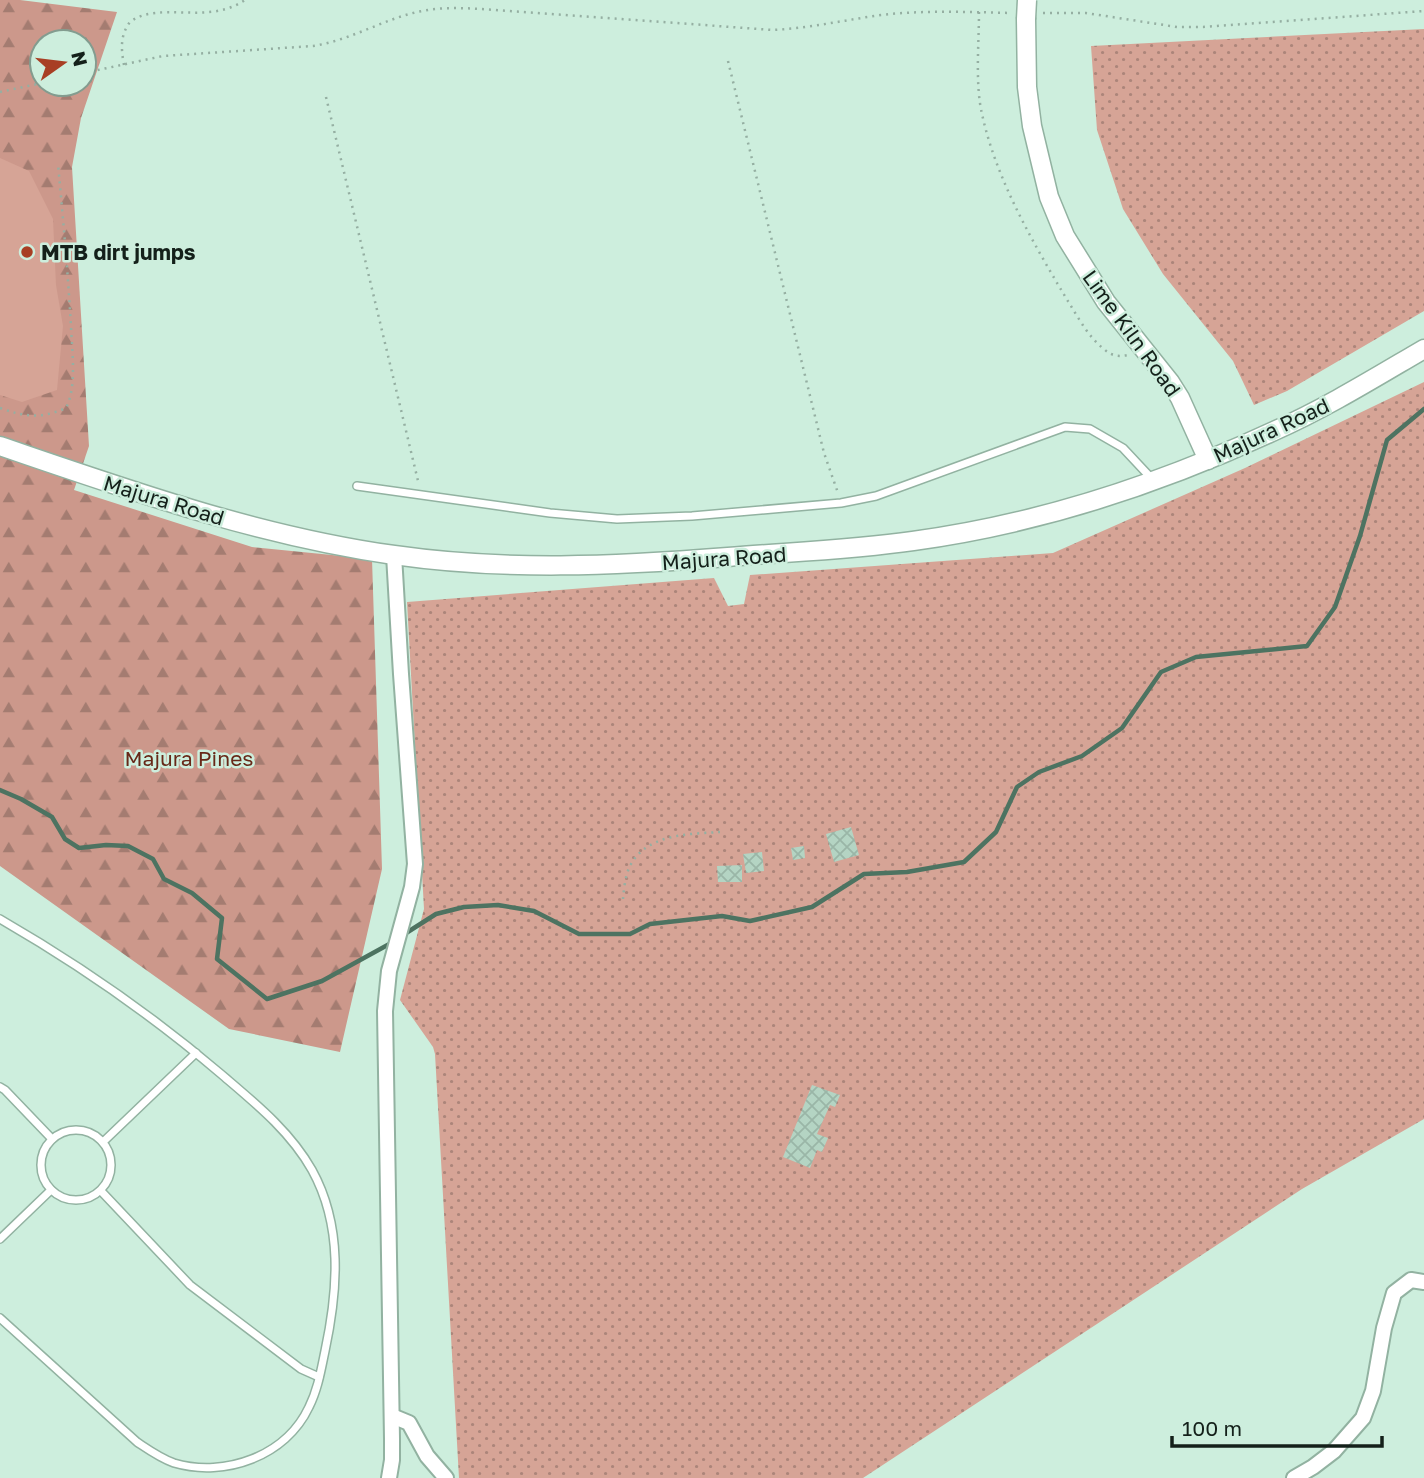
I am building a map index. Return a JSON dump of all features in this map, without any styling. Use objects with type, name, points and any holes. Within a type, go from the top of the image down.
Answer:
[{"type":"street","name":"Lime Kiln Road","points":[[1028,11],[1028,100],[1049,197],[1065,236],[1106,302],[1180,398],[1208,460]]},
{"type":"street","name":"Majura Road","points":[[0,446],[116,486],[249,526],[320,542],[394,555],[466,563],[604,566],[865,547],[915,541],[1017,522],[1155,482],[1208,460],[1277,430],[1424,349]]},
{"type":"street","points":[[389,1478],[392,1460],[392,1416],[384,1010],[389,971],[412,887],[415,864],[394,555]]},
{"type":"street","points":[[1294,1478],[1334,1451],[1363,1418],[1373,1391],[1384,1328],[1394,1293],[1411,1280],[1424,1282]]},
{"type":"street","points":[[392,1416],[409,1423],[427,1456],[446,1478]]},
{"type":"lane","points":[[357,486],[550,513],[617,519],[692,516],[841,503],[876,496],[1065,427],[1090,429],[1123,449],[1155,482]]},
{"type":"lane","points":[[0,919],[109,988],[196,1053],[279,1125],[306,1161],[324,1195],[334,1237],[335,1264],[330,1327],[309,1408],[299,1424],[272,1449],[258,1457],[224,1468],[187,1466],[154,1454],[137,1442],[0,1318]]},
{"type":"lane","points":[[103,1142],[196,1053]]},
{"type":"lane","points":[[0,1087],[52,1139]]},
{"type":"lane","points":[[85,1130],[103,1142],[112,1162],[108,1182],[101,1191],[93,1197],[71,1201],[51,1190],[42,1174],[41,1164],[42,1155],[52,1139],[62,1132],[85,1130]]},
{"type":"lane","points":[[0,1239],[51,1190]]},
{"type":"lane","points":[[101,1191],[190,1285],[301,1369],[319,1377]]},
{"type":"path","points":[[188,8],[221,10],[245,0]]},
{"type":"path","points":[[124,65],[124,33],[132,20],[146,9]]},
{"type":"path","points":[[98,71],[163,56],[327,44],[394,19],[436,9],[482,9],[773,30],[798,29],[881,15],[917,12],[1086,13],[1177,27],[1203,27],[1424,11]]},
{"type":"path","points":[[979,12],[981,111],[996,162],[1019,212],[1046,265],[1093,339],[1114,356],[1134,354],[1142,347]]},
{"type":"path","points":[[728,61],[824,453],[841,503]]},
{"type":"path","points":[[0,92],[28,86]]},
{"type":"path","points":[[326,97],[422,495]]},
{"type":"path","points":[[0,408],[16,414],[38,417],[66,408],[71,400],[73,362],[69,286],[58,164]]},
{"type":"path","points":[[623,899],[628,868],[640,851],[662,840],[686,834],[720,832]]},
{"type":"shaded area","points":[[1424,29],[1424,311],[1287,391],[1254,405],[1233,361],[1163,274],[1123,209],[1097,130],[1091,46]]},
{"type":"shaded area","name":"MTB dirt jumps","points":[[0,158],[29,171],[53,219],[56,285],[63,326],[57,390],[22,402],[0,395]]},
{"type":"shaded area","points":[[1424,382],[1424,1119],[1302,1189],[863,1478],[459,1478],[435,1054],[433,1047],[400,1000],[424,909],[407,602],[714,578],[728,606],[744,604],[750,575],[1053,553],[1245,468]]},
{"type":"green space","name":"Majura Pines","points":[[0,0],[117,12],[98,68],[98,28],[28,28],[28,98],[88,98],[81,118],[72,167],[89,446],[74,490],[252,547],[372,559],[382,869],[340,1052],[229,1029],[0,866]]},
{"type":"building","points":[[851,827],[859,855],[834,862],[826,834]]},
{"type":"building","points":[[804,846],[805,858],[793,860],[791,848]]},
{"type":"building","points":[[762,852],[764,871],[746,873],[743,854]]},
{"type":"building","points":[[742,865],[742,882],[718,882],[717,866]]},
{"type":"building","points":[[812,1085],[840,1095],[835,1107],[830,1105],[817,1134],[828,1138],[822,1152],[817,1150],[810,1168],[783,1157]]},
{"type":"waterway","points":[[403,935],[436,914],[464,907],[498,905],[534,911],[579,934],[630,934],[650,924],[722,916],[750,921],[812,907],[864,874],[907,872],[964,862],[996,832],[1017,787],[1039,772],[1082,756],[1122,728],[1161,672],[1196,657],[1307,646],[1335,607],[1360,536],[1387,440],[1424,409]]},
{"type":"waterway","points":[[0,790],[52,817],[65,839],[79,848],[128,846],[153,859],[164,879],[192,893],[222,918],[217,959],[267,999],[322,981],[393,942]]},
{"type":"place","name":"MTB dirt jumps","points":[[27,252]]}]
